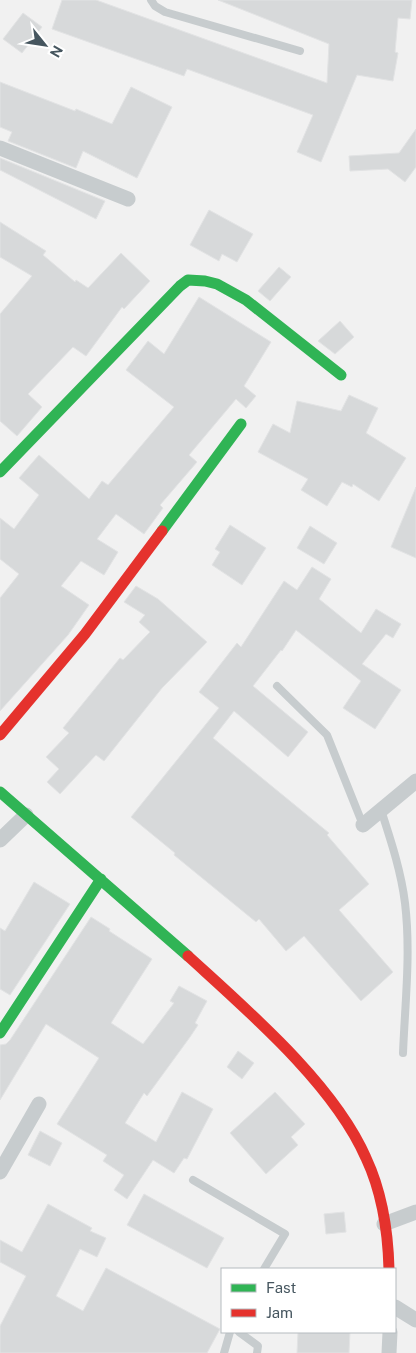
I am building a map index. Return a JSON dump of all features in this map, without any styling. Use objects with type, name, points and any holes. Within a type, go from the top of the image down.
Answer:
[{"type":"street","points":[[0,148],[128,199]]},
{"type":"street","points":[[0,472],[180,286],[188,280],[198,279],[217,284],[246,300],[341,375]]},
{"type":"street","points":[[0,736],[85,634],[241,424]]},
{"type":"street","points":[[363,825],[416,781]]},
{"type":"street","points":[[0,792],[197,963],[293,1057],[336,1108],[360,1146],[368,1163],[384,1224],[389,1268]]},
{"type":"street","points":[[0,840],[26,815]]},
{"type":"street","points":[[0,1033],[101,879]]},
{"type":"street","points":[[0,1172],[39,1104]]},
{"type":"street","points":[[384,1224],[416,1212]]},
{"type":"street","points":[[396,1308],[416,1320]]},
{"type":"street","points":[[389,1353],[390,1333]]},
{"type":"lane","points":[[151,0],[155,6],[165,12],[300,52]]},
{"type":"lane","points":[[277,686],[327,735],[363,825]]},
{"type":"lane","points":[[381,810],[398,864],[405,902],[408,942],[403,1053]]},
{"type":"lane","points":[[193,1180],[285,1234],[265,1268]]},
{"type":"lane","points":[[224,1353],[230,1333]]},
{"type":"lane","points":[[240,1333],[258,1346],[257,1353]]},
{"type":"building","points":[[62,0],[96,0],[327,83],[329,44],[218,0],[412,0],[410,19],[398,18],[395,52],[398,53],[393,81],[357,75],[321,162],[297,152],[313,115],[187,69],[184,76],[52,29]]},
{"type":"building","points":[[23,13],[42,27],[22,53],[3,39]]},
{"type":"building","points":[[0,82],[112,124],[131,87],[172,107],[137,178],[83,151],[76,168],[8,141],[12,132],[0,127]]},
{"type":"building","points":[[416,129],[416,167],[405,182],[388,169],[350,171],[349,156],[399,153]]},
{"type":"building","points":[[0,158],[105,201],[96,219],[0,170]]},
{"type":"building","points":[[209,210],[253,234],[237,262],[222,254],[219,261],[190,245]]},
{"type":"building","points":[[0,222],[46,251],[43,255],[75,282],[76,280],[88,288],[121,253],[150,281],[124,309],[122,307],[86,356],[73,347],[28,394],[42,407],[17,436],[0,421],[0,314],[32,276],[0,257]]},
{"type":"building","points":[[279,267],[291,277],[270,301],[258,291]]},
{"type":"building","points":[[199,297],[271,342],[244,386],[256,396],[246,408],[236,399],[189,455],[197,462],[160,505],[163,508],[144,534],[116,514],[97,539],[118,552],[104,575],[81,561],[61,586],[89,605],[68,635],[0,711],[0,598],[19,574],[0,559],[0,518],[14,529],[39,495],[19,478],[39,455],[89,499],[102,481],[108,485],[174,407],[126,370],[148,341],[164,354]]},
{"type":"building","points":[[340,321],[354,337],[335,354],[318,341]]},
{"type":"building","points":[[349,395],[378,408],[366,433],[406,458],[379,501],[353,484],[352,487],[342,482],[327,506],[301,490],[308,479],[258,452],[273,424],[290,433],[297,401],[341,411]]},
{"type":"building","points":[[416,487],[416,558],[391,547]]},
{"type":"building","points":[[230,525],[266,548],[242,585],[212,565],[220,552],[215,549]]},
{"type":"building","points":[[310,526],[337,543],[324,564],[297,548]]},
{"type":"building","points":[[312,567],[331,579],[319,599],[361,633],[376,609],[401,624],[393,638],[386,634],[362,664],[401,690],[375,729],[343,708],[361,681],[296,630],[282,651],[253,686],[308,732],[288,757],[234,711],[213,738],[329,833],[327,835],[369,884],[339,910],[393,972],[361,1001],[304,936],[286,951],[259,919],[256,922],[131,817],[219,708],[199,692],[237,643],[241,647],[284,581],[297,590]]},
{"type":"building","points":[[136,586],[158,599],[207,642],[162,688],[104,761],[96,755],[60,794],[47,782],[59,769],[46,757],[69,733],[63,728],[120,658],[123,660],[150,632],[139,622],[145,615],[124,602]]},
{"type":"building","points":[[34,882],[70,904],[10,995],[0,989],[0,928],[5,931]]},
{"type":"building","points":[[91,917],[152,959],[111,1023],[143,1044],[174,1003],[170,1001],[179,986],[207,1001],[195,1023],[198,1025],[190,1037],[147,1096],[144,1093],[125,1123],[156,1142],[182,1092],[213,1109],[187,1159],[184,1158],[174,1173],[153,1160],[127,1199],[114,1190],[124,1175],[103,1161],[107,1155],[57,1124],[99,1058],[46,1024],[0,1100],[0,1045],[6,1044],[10,1040]]},
{"type":"building","points":[[238,1051],[254,1063],[242,1079],[227,1067]]},
{"type":"building","points":[[275,1092],[305,1124],[291,1137],[298,1145],[266,1174],[230,1133]]},
{"type":"building","points":[[40,1131],[62,1143],[50,1166],[28,1155]]},
{"type":"building","points":[[144,1194],[224,1238],[207,1268],[127,1225]]},
{"type":"building","points":[[48,1204],[92,1228],[90,1231],[106,1238],[97,1257],[80,1249],[56,1296],[83,1311],[106,1268],[220,1329],[207,1353],[0,1353],[0,1326],[26,1276],[0,1262],[0,1240],[22,1252]]},
{"type":"building","points":[[344,1212],[346,1232],[326,1234],[324,1214]]},
{"type":"building","points":[[298,1333],[350,1333],[349,1353],[297,1353]]},
{"type":"traffic: fast","points":[[0,472],[180,286],[188,280],[217,284],[246,300],[341,375]]},
{"type":"traffic: fast","points":[[162,531],[241,424]]},
{"type":"traffic: fast","points":[[0,792],[188,956]]},
{"type":"traffic: fast","points":[[0,1033],[101,879]]},
{"type":"traffic: jam","points":[[0,735],[85,634],[162,531]]},
{"type":"traffic: jam","points":[[188,956],[262,1024],[287,1050],[333,1103],[352,1130],[372,1171],[380,1198],[386,1226],[389,1268]]}]
